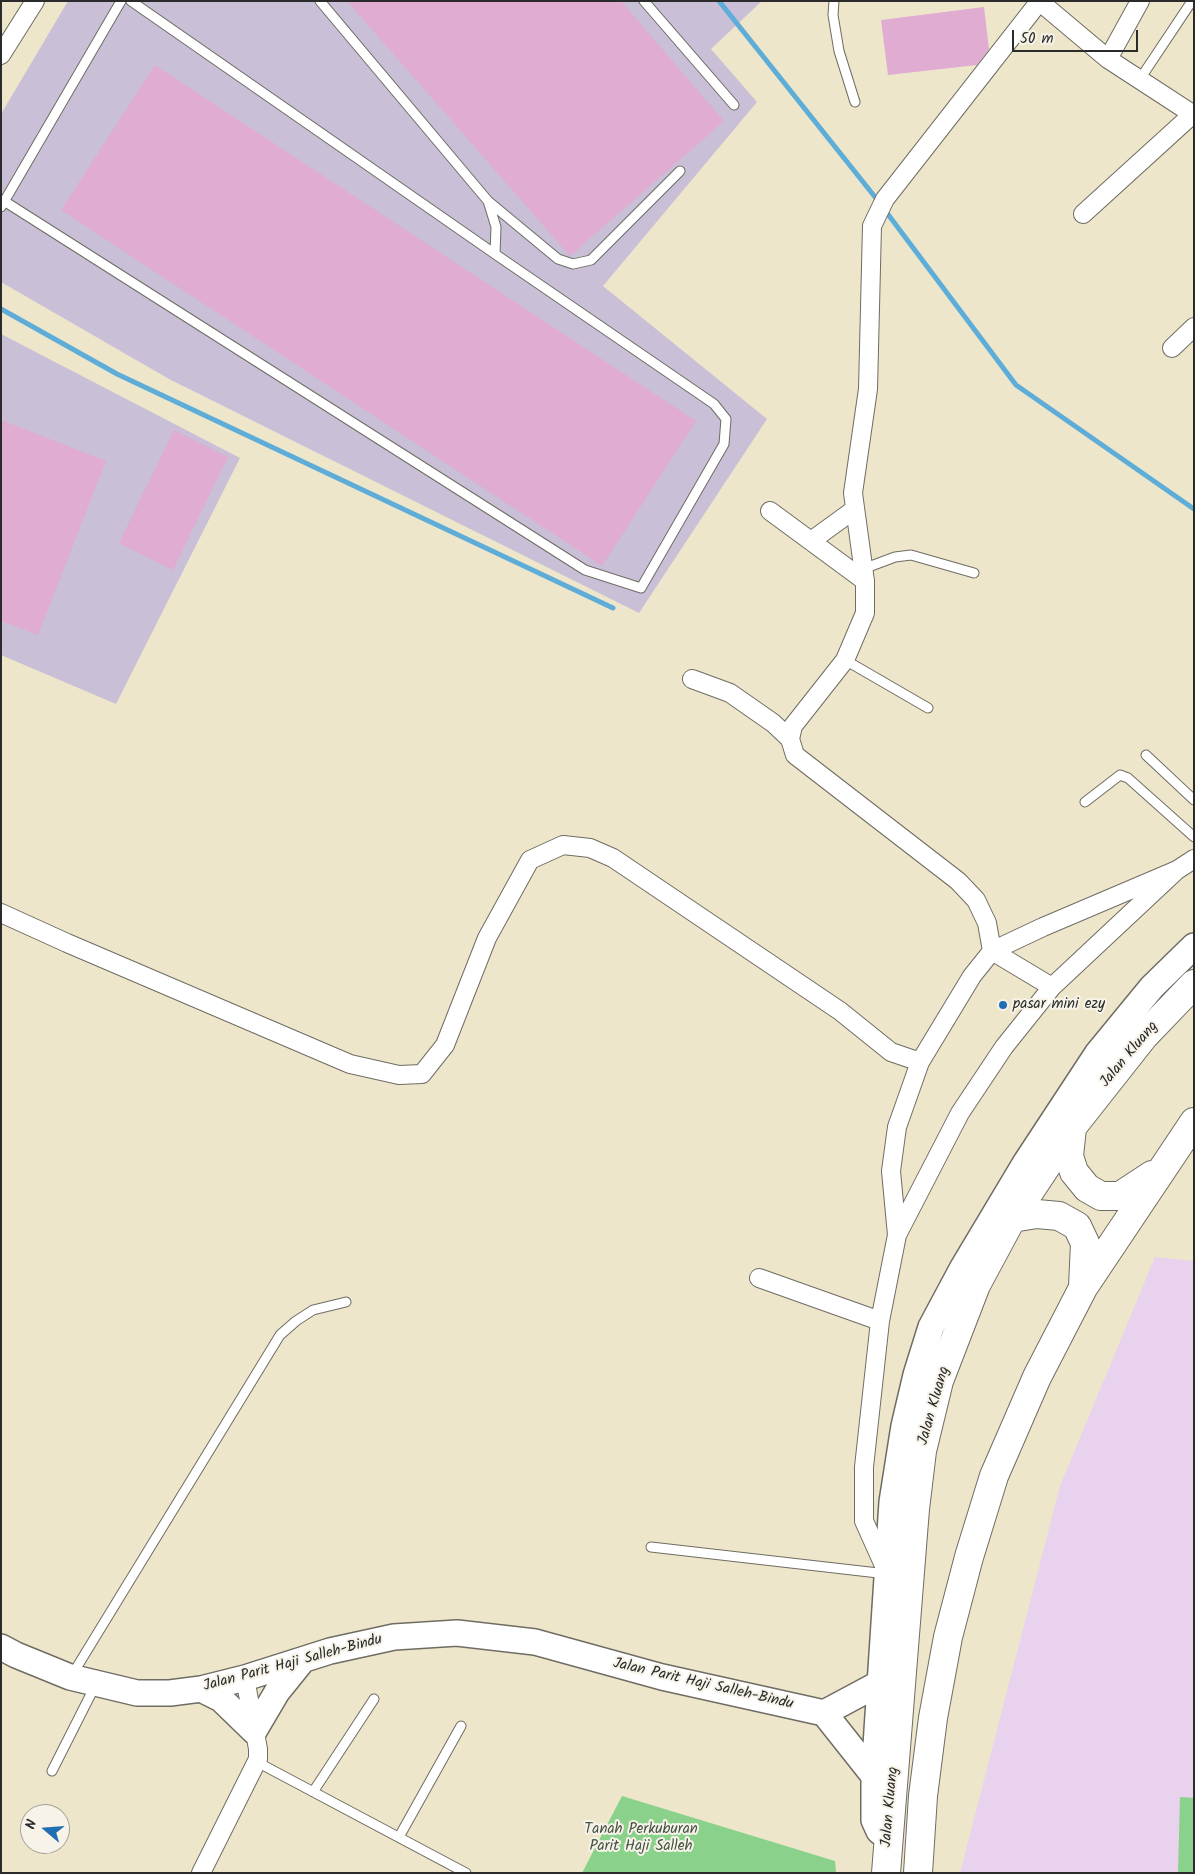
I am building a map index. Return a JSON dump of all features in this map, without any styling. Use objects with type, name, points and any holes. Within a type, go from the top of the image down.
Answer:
[{"type":"highway","name":"Jalan Kluang","points":[[886,1873],[915,1509],[922,1451],[939,1381],[976,1285],[1012,1218],[1073,1126],[1144,1036],[1194,984]]},
{"type":"highway","name":"Jalan Kluang","points":[[918,1873],[923,1796],[933,1718],[948,1637],[969,1557],[994,1476],[1037,1377],[1083,1288],[1160,1170],[1194,1122]]},
{"type":"highway","points":[[1073,1126],[1069,1156],[1074,1172],[1087,1188],[1101,1196],[1120,1196],[1160,1170]]},
{"type":"highway","points":[[1012,1218],[1037,1214],[1059,1216],[1077,1226],[1085,1243],[1083,1288]]},
{"type":"main road","points":[[888,1838],[879,1831],[874,1820],[874,1776],[892,1502],[904,1426],[916,1375],[931,1327],[962,1269],[1026,1162],[1097,1054],[1152,987],[1194,946]]},
{"type":"main road","name":"Jalan Parit Haji Salleh-Bindu","points":[[1,1647],[70,1677],[137,1693],[170,1693],[201,1689],[245,1678],[330,1651],[394,1638],[457,1634],[536,1642],[662,1677],[824,1713]]},
{"type":"main road","points":[[201,1689],[221,1699],[254,1731],[277,1692],[302,1661]]},
{"type":"main road","points":[[874,1776],[824,1713],[880,1683]]},
{"type":"street","points":[[1,55],[35,1]]},
{"type":"street","points":[[790,739],[793,726],[845,660],[865,613],[864,575],[853,493],[868,389],[872,226],[881,206],[1039,1],[1108,59],[1193,114],[1083,214]]},
{"type":"street","points":[[1108,59],[1140,1]]},
{"type":"street","points":[[1172,348],[1194,327]]},
{"type":"street","points":[[811,541],[855,509]]},
{"type":"street","points":[[770,511],[811,541],[864,575]]},
{"type":"street","points":[[692,679],[730,694],[773,723],[790,739],[795,755],[958,881],[976,900],[987,923],[992,951],[1052,986]]},
{"type":"street","points":[[1,913],[350,1064],[398,1075],[422,1074],[445,1045],[486,938],[530,860],[562,845],[590,848],[620,863],[840,1011],[891,1052],[920,1062]]},
{"type":"street","points":[[888,1575],[864,1521],[864,1467],[880,1321],[897,1235],[960,1113],[1004,1047],[1052,986],[1178,870],[1194,859]]},
{"type":"street","points":[[897,1235],[891,1171],[897,1127],[920,1062],[972,976],[992,951],[1043,927],[1178,870]]},
{"type":"street","points":[[759,1278],[880,1321]]},
{"type":"street","points":[[201,1873],[257,1762],[258,1756],[245,1678]]},
{"type":"lane","points":[[121,1],[3,204],[585,570],[642,588],[724,444],[726,419],[714,404],[494,254],[131,1]]},
{"type":"lane","points":[[320,1],[488,201],[558,259],[573,264],[591,260],[680,171]]},
{"type":"lane","points":[[644,1],[734,105]]},
{"type":"lane","points":[[834,1],[833,15],[839,51],[856,102]]},
{"type":"lane","points":[[1140,79],[1192,1]]},
{"type":"lane","points":[[488,201],[496,227],[494,254]]},
{"type":"lane","points":[[864,575],[895,557],[911,555],[974,573]]},
{"type":"lane","points":[[845,660],[928,708]]},
{"type":"lane","points":[[1146,755],[1194,800]]},
{"type":"lane","points":[[1085,802],[1120,775],[1128,778],[1194,837]]},
{"type":"lane","points":[[70,1677],[280,1335],[313,1310],[346,1302]]},
{"type":"lane","points":[[651,1547],[888,1575]]},
{"type":"lane","points":[[52,1771],[96,1684]]},
{"type":"lane","points":[[313,1792],[374,1699]]},
{"type":"lane","points":[[399,1837],[462,1726]]},
{"type":"lane","points":[[257,1762],[466,1873]]},
{"type":"shaded area","points":[[68,1],[762,1],[711,49],[757,102],[603,286],[767,419],[639,613],[169,379],[1,282],[1,114]]},
{"type":"shaded area","points":[[1,334],[240,458],[116,704],[1,655]]},
{"type":"shaded area","points":[[1155,1257],[1194,1261],[1194,1873],[960,1873],[1060,1486]]},
{"type":"green space","name":"Tanah Perkuburan Parit Haji Salleh","points":[[622,1796],[835,1861],[836,1873],[582,1873]]},
{"type":"green space","points":[[1180,1797],[1194,1798],[1194,1873],[1178,1873]]},
{"type":"building","points":[[347,1],[621,1],[724,121],[570,256]]},
{"type":"building","points":[[984,7],[989,49],[977,65],[888,75],[881,20]]},
{"type":"building","points":[[155,65],[696,421],[602,566],[61,210]]},
{"type":"building","points":[[1,420],[106,461],[38,635],[1,621]]},
{"type":"building","points":[[174,430],[228,457],[173,570],[119,543]]},
{"type":"waterway","points":[[719,1],[879,202]]},
{"type":"waterway","points":[[884,209],[1016,385],[1194,509]]},
{"type":"waterway","points":[[1,309],[117,374],[613,608]]},
{"type":"place","name":"pasar mini ezy","points":[[1003,1005]]}]
